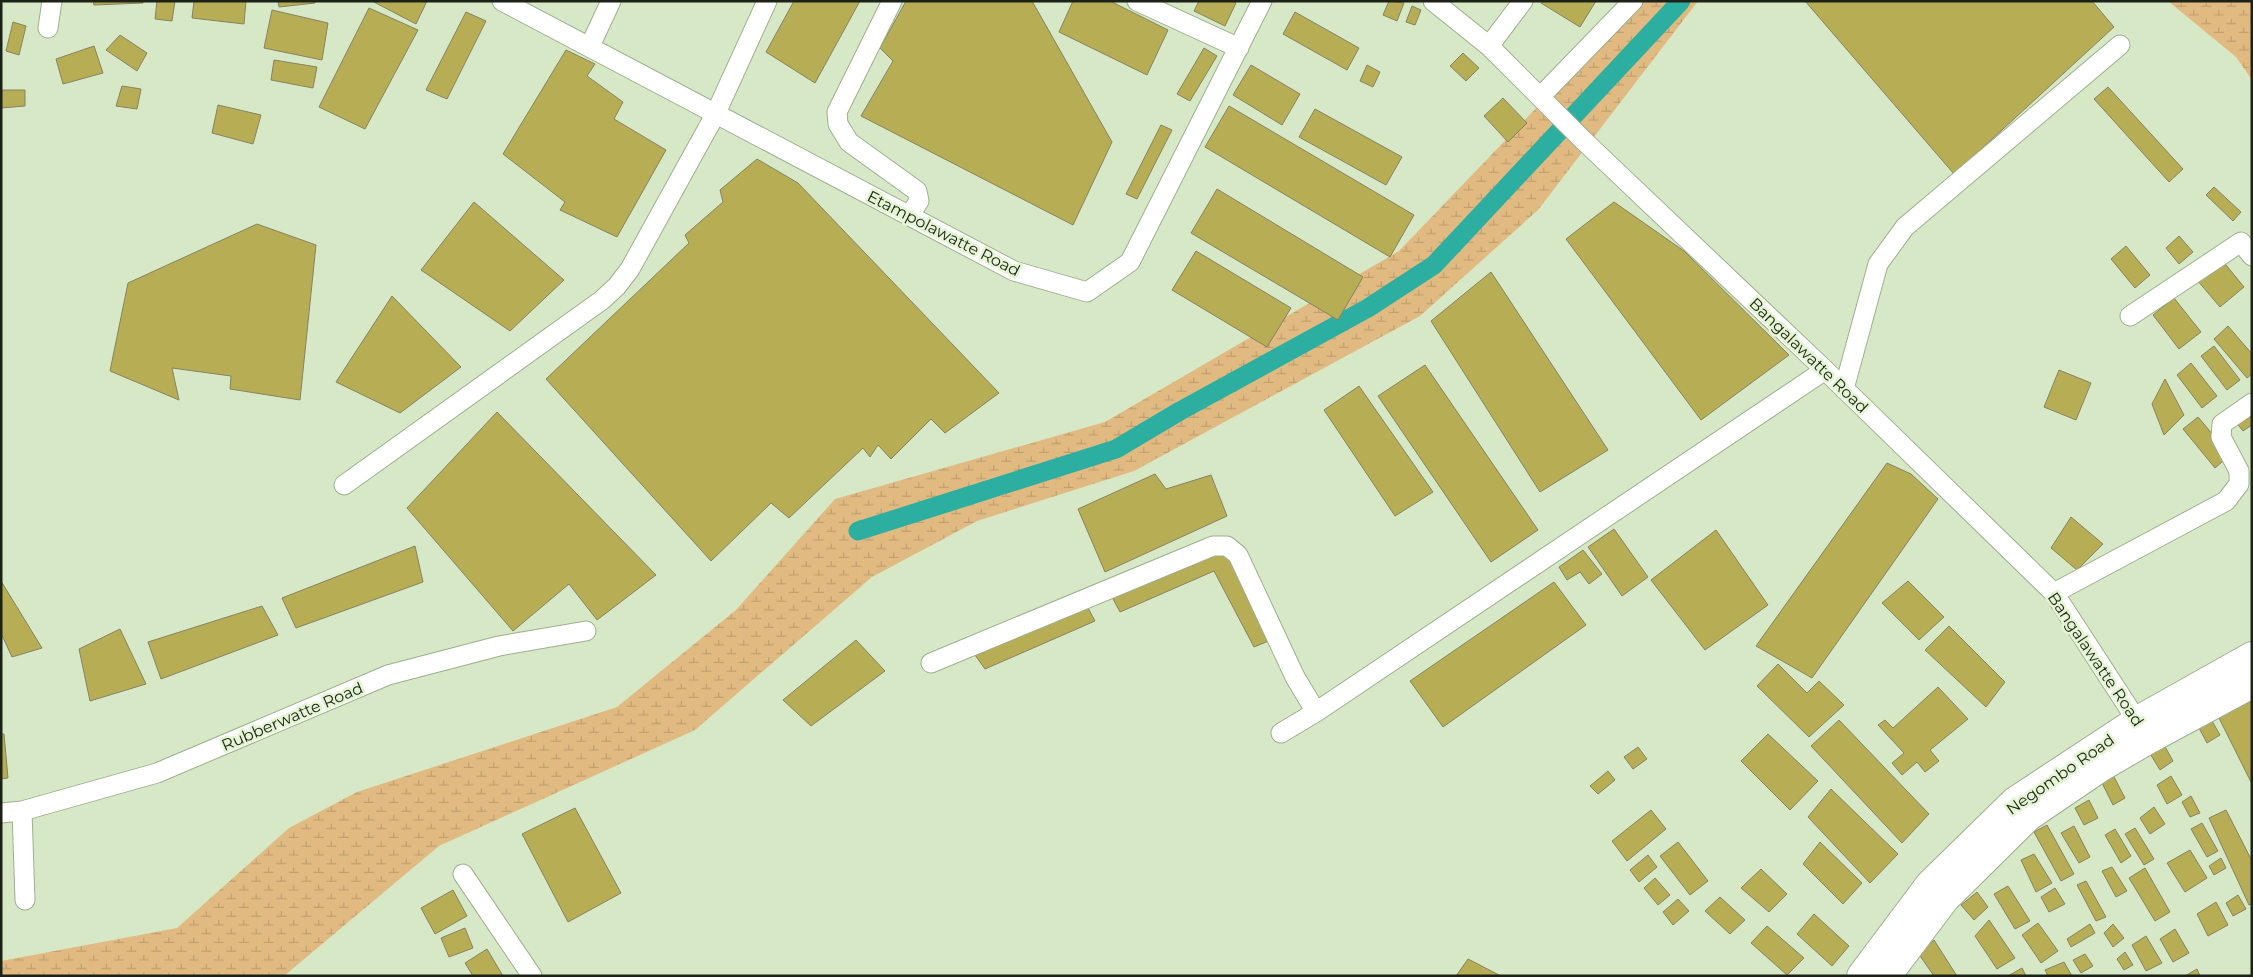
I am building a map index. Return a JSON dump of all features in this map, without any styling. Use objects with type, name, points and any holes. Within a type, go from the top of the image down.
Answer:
[{"type":"highway","name":"Negombo Road","points":[[1861,976],[1930,884],[2015,801],[2143,730],[2252,656]]},
{"type":"highway","name":"Negombo Road","points":[[1887,976],[1945,899],[2028,817],[2100,768],[2143,730],[2252,684]]},
{"type":"street","points":[[48,28],[52,1]]},
{"type":"street","name":"Etampolawatte Road","points":[[502,1],[1014,271],[1087,292],[1130,262],[1262,1]]},
{"type":"street","points":[[590,46],[610,1]]},
{"type":"street","points":[[344,485],[602,300],[617,286],[630,269],[715,115],[767,1]]},
{"type":"street","points":[[892,1],[837,112],[838,124],[849,142],[917,191],[920,201],[909,216]]},
{"type":"street","points":[[1137,1],[1239,48]]},
{"type":"street","name":"Bangalawatte Road","points":[[1434,1],[1489,46],[1583,140],[1825,370],[2054,593],[2143,730]]},
{"type":"street","points":[[1489,46],[1523,1]]},
{"type":"street","points":[[1540,97],[1633,1]]},
{"type":"street","points":[[1844,389],[1878,264],[1905,227],[2120,45]]},
{"type":"street","points":[[2130,316],[2241,242],[2252,256]]},
{"type":"street","points":[[1281,732],[1316,712],[1825,370]]},
{"type":"street","points":[[2054,593],[2226,500],[2239,484],[2239,471],[2220,437],[2222,424],[2252,403]]},
{"type":"street","points":[[931,662],[1213,546],[1228,546],[1238,555],[1295,676],[1316,712]]},
{"type":"street","name":"Rubberwatte Road","points":[[1,813],[22,811],[157,773],[388,675],[499,646],[586,631]]},
{"type":"street","points":[[22,811],[25,900]]},
{"type":"street","points":[[463,874],[532,976]]},
{"type":"green space","points":[[1639,1],[1698,1],[1538,210],[1420,316],[1134,471],[977,521],[872,577],[695,730],[439,846],[284,976],[1,976],[1,961],[177,928],[289,828],[357,792],[617,707],[736,610],[835,499],[1105,422],[1399,251]]},
{"type":"green space","points":[[2168,1],[2252,1],[2252,80],[2236,57]]},
{"type":"building","points":[[93,1],[143,1],[143,3],[94,5]]},
{"type":"building","points":[[157,1],[175,1],[172,21],[155,19]]},
{"type":"building","points":[[194,1],[246,1],[244,24],[192,18]]},
{"type":"building","points":[[278,1],[315,1],[315,3],[279,7]]},
{"type":"building","points":[[372,1],[427,1],[416,24]]},
{"type":"building","points":[[794,1],[860,1],[815,83],[766,52]]},
{"type":"building","points":[[906,1],[1032,1],[1112,142],[1073,225],[861,116],[893,61],[880,48]]},
{"type":"building","points":[[1073,1],[1110,1],[1168,30],[1147,75],[1059,32]]},
{"type":"building","points":[[1199,1],[1232,1],[1236,3],[1225,26],[1194,11]]},
{"type":"building","points":[[1389,1],[1404,3],[1397,21],[1383,15]]},
{"type":"building","points":[[1542,1],[1596,1],[1580,27],[1541,3]]},
{"type":"building","points":[[1805,1],[2092,1],[2114,27],[1954,174]]},
{"type":"building","points":[[1412,6],[1421,10],[1415,25],[1406,22]]},
{"type":"building","points":[[369,8],[418,30],[365,129],[319,107]]},
{"type":"building","points":[[272,10],[328,23],[322,60],[264,48]]},
{"type":"building","points":[[466,12],[486,21],[447,99],[426,90]]},
{"type":"building","points":[[1295,12],[1359,48],[1347,70],[1283,34]]},
{"type":"building","points":[[13,22],[26,26],[19,55],[6,51]]},
{"type":"building","points":[[120,35],[147,53],[137,71],[106,50]]},
{"type":"building","points":[[94,46],[103,73],[63,84],[56,59]]},
{"type":"building","points":[[1204,48],[1217,56],[1190,101],[1177,94]]},
{"type":"building","points":[[566,50],[595,64],[587,76],[623,102],[614,119],[666,150],[617,237],[560,210],[565,202],[503,154]]},
{"type":"building","points":[[1463,53],[1479,68],[1466,81],[1450,66]]},
{"type":"building","points":[[274,60],[317,67],[313,88],[271,80]]},
{"type":"building","points":[[1251,65],[1300,94],[1282,125],[1233,95]]},
{"type":"building","points":[[1367,65],[1380,72],[1373,87],[1360,81]]},
{"type":"building","points":[[122,86],[141,89],[137,109],[116,106]]},
{"type":"building","points":[[2108,87],[2183,169],[2169,182],[2094,99]]},
{"type":"building","points":[[2,90],[25,90],[25,106],[1,108]]},
{"type":"building","points":[[1503,98],[1527,123],[1508,142],[1484,116]]},
{"type":"building","points":[[218,105],[261,115],[253,144],[212,133]]},
{"type":"building","points":[[1229,106],[1414,215],[1390,257],[1205,147]]},
{"type":"building","points":[[1315,109],[1402,157],[1386,185],[1299,137]]},
{"type":"building","points":[[1161,125],[1172,130],[1137,199],[1126,194]]},
{"type":"building","points":[[757,159],[798,183],[999,393],[945,433],[931,419],[891,459],[878,445],[870,457],[863,448],[789,518],[771,503],[711,561],[546,379],[689,243],[685,235],[723,202],[720,190]]},
{"type":"building","points":[[2214,187],[2241,212],[2233,221],[2206,195]]},
{"type":"building","points":[[1217,189],[1363,277],[1338,320],[1191,233]]},
{"type":"building","points":[[474,202],[564,280],[510,331],[421,270]]},
{"type":"building","points":[[1614,202],[1684,251],[1789,355],[1701,420],[1566,239]]},
{"type":"building","points":[[257,224],[316,245],[300,400],[230,389],[231,376],[172,368],[179,400],[110,371],[128,283]]},
{"type":"building","points":[[2179,236],[2193,252],[2179,264],[2166,248]]},
{"type":"building","points":[[2126,246],[2150,275],[2135,288],[2111,259]]},
{"type":"building","points":[[1196,251],[1291,308],[1267,347],[1172,290]]},
{"type":"building","points":[[2222,260],[2244,287],[2220,307],[2197,280]]},
{"type":"building","points":[[1491,272],[1608,450],[1540,492],[1431,321]]},
{"type":"building","points":[[392,296],[461,367],[400,413],[336,382]]},
{"type":"building","points":[[2174,298],[2201,332],[2179,349],[2153,315]]},
{"type":"building","points":[[2228,326],[2252,354],[2252,374],[2247,378],[2214,339]]},
{"type":"building","points":[[2214,346],[2240,380],[2227,390],[2201,356]]},
{"type":"building","points":[[2191,363],[2217,396],[2202,408],[2177,375]]},
{"type":"building","points":[[1425,365],[1538,530],[1491,562],[1378,396]]},
{"type":"building","points":[[2059,370],[2091,383],[2076,420],[2044,407]]},
{"type":"building","points":[[2165,379],[2184,415],[2164,435],[2152,404]]},
{"type":"building","points":[[1359,386],[1433,492],[1395,516],[1324,410]]},
{"type":"building","points":[[2252,409],[2252,425],[2243,431],[2235,421]]},
{"type":"building","points":[[497,412],[656,575],[597,620],[569,584],[513,631],[407,508]]},
{"type":"building","points":[[2198,417],[2230,455],[2215,468],[2183,429]]},
{"type":"building","points":[[1887,463],[1911,474],[1938,499],[1812,678],[1756,646]]},
{"type":"building","points":[[1155,474],[1166,489],[1211,475],[1227,516],[1105,572],[1078,509]]},
{"type":"building","points":[[2071,517],[2103,544],[2077,570],[2051,548]]},
{"type":"building","points":[[1614,529],[1648,577],[1622,596],[1588,547]]},
{"type":"building","points":[[1716,530],[1768,605],[1705,650],[1651,580]]},
{"type":"building","points":[[415,546],[423,582],[296,628],[282,598]]},
{"type":"building","points":[[1225,548],[1271,640],[1254,647],[1214,571],[1120,612],[1112,597]]},
{"type":"building","points":[[1583,550],[1602,574],[1589,584],[1580,572],[1567,580],[1559,567]]},
{"type":"building","points":[[1,581],[42,648],[12,657],[1,633]]},
{"type":"building","points":[[1908,581],[1944,617],[1919,640],[1882,603]]},
{"type":"building","points":[[1554,582],[1586,625],[1443,727],[1410,681]]},
{"type":"building","points":[[262,606],[278,635],[161,679],[148,642]]},
{"type":"building","points":[[1087,606],[1095,621],[985,669],[975,655]]},
{"type":"building","points":[[1949,626],[2005,682],[1986,707],[1925,650]]},
{"type":"building","points":[[120,629],[146,684],[90,701],[79,649]]},
{"type":"building","points":[[856,640],[885,671],[811,726],[783,700]]},
{"type":"building","points":[[1778,664],[1807,693],[1819,681],[1844,705],[1809,737],[1757,686]]},
{"type":"building","points":[[1938,687],[1968,719],[1930,750],[1939,761],[1925,772],[1917,762],[1902,775],[1892,763],[1904,753],[1878,725],[1885,720],[1893,728]]},
{"type":"building","points":[[2252,693],[2252,784],[2216,712]]},
{"type":"building","points":[[1839,720],[1929,814],[1902,843],[1811,746]]},
{"type":"building","points":[[2212,721],[2220,735],[2207,743],[2199,728]]},
{"type":"building","points":[[1,734],[4,734],[8,778],[1,779]]},
{"type":"building","points":[[1768,734],[1818,781],[1790,810],[1741,761]]},
{"type":"building","points":[[2163,743],[2173,761],[2160,770],[2149,752]]},
{"type":"building","points":[[1638,747],[1647,759],[1633,769],[1624,757]]},
{"type":"building","points":[[1608,771],[1615,780],[1598,794],[1590,786]]},
{"type":"building","points":[[2113,775],[2125,798],[2113,805],[2101,781]]},
{"type":"building","points":[[2171,776],[2182,795],[2167,804],[2157,785]]},
{"type":"building","points":[[1831,789],[1898,854],[1870,883],[1808,817]]},
{"type":"building","points":[[2191,796],[2200,813],[2190,817],[2182,802]]},
{"type":"building","points":[[2089,800],[2098,818],[2084,825],[2075,808]]},
{"type":"building","points":[[2154,807],[2165,824],[2150,834],[2140,818]]},
{"type":"building","points":[[575,808],[621,893],[568,922],[522,834]]},
{"type":"building","points":[[1651,810],[1666,829],[1627,861],[1612,841]]},
{"type":"building","points":[[2226,810],[2252,861],[2252,904],[2249,905],[2209,818]]},
{"type":"building","points":[[2202,823],[2218,851],[2207,857],[2191,829]]},
{"type":"building","points":[[2047,825],[2074,874],[2061,881],[2034,832]]},
{"type":"building","points":[[2074,826],[2090,857],[2079,863],[2061,833]]},
{"type":"building","points":[[2135,828],[2154,859],[2144,865],[2125,834]]},
{"type":"building","points":[[2115,829],[2131,856],[2121,863],[2105,835]]},
{"type":"building","points":[[1678,842],[1708,881],[1690,895],[1660,856]]},
{"type":"building","points":[[1820,842],[1862,883],[1843,904],[1803,864]]},
{"type":"building","points":[[2190,850],[2207,878],[2185,892],[2167,863]]},
{"type":"building","points":[[2034,854],[2052,883],[2036,892],[2021,860]]},
{"type":"building","points":[[1648,855],[1657,867],[1639,882],[1630,870]]},
{"type":"building","points":[[2221,858],[2226,868],[2214,875],[2209,866]]},
{"type":"building","points":[[2112,867],[2127,891],[2116,897],[2102,871]]},
{"type":"building","points":[[2145,868],[2170,912],[2155,921],[2129,878]]},
{"type":"building","points":[[1761,869],[1787,894],[1769,912],[1741,888]]},
{"type":"building","points":[[1655,878],[1670,895],[1658,905],[1644,888]]},
{"type":"building","points":[[2086,881],[2106,917],[2096,921],[2077,885]]},
{"type":"building","points":[[2008,886],[2030,921],[2015,929],[1994,894]]},
{"type":"building","points":[[2055,888],[2065,904],[2049,912],[2041,897]]},
{"type":"building","points":[[453,890],[467,916],[435,934],[421,908]]},
{"type":"building","points":[[1977,892],[1988,907],[1974,920],[1961,905]]},
{"type":"building","points":[[2238,895],[2246,909],[2233,916],[2226,903]]},
{"type":"building","points":[[1720,897],[1745,920],[1730,934],[1705,911]]},
{"type":"building","points":[[1678,899],[1689,911],[1673,925],[1663,912]]},
{"type":"building","points":[[2216,902],[2228,925],[2208,936],[2197,914]]},
{"type":"building","points":[[1814,914],[1849,946],[1832,966],[1797,934]]},
{"type":"building","points":[[1989,920],[2015,958],[1997,969],[1975,936]]},
{"type":"building","points":[[2038,923],[2058,951],[2041,963],[2022,935]]},
{"type":"building","points":[[2090,924],[2095,933],[2071,947],[2067,939]]},
{"type":"building","points":[[2113,924],[2124,938],[2113,947],[2104,933]]},
{"type":"building","points":[[1767,926],[1804,958],[1787,975],[1751,943]]},
{"type":"building","points":[[465,928],[473,948],[449,957],[441,938]]},
{"type":"building","points":[[2175,929],[2189,953],[2173,962],[2160,939]]},
{"type":"building","points":[[2146,936],[2162,963],[2146,971],[2132,945]]},
{"type":"building","points":[[1934,940],[1957,976],[1934,976],[1918,953]]},
{"type":"building","points":[[487,949],[503,976],[473,976],[465,963]]},
{"type":"building","points":[[2125,952],[2133,965],[2124,970],[2117,959]]},
{"type":"building","points":[[2085,954],[2093,966],[2081,973],[2073,960]]},
{"type":"building","points":[[1468,959],[1501,976],[1456,976]]},
{"type":"building","points":[[2064,962],[2072,976],[2048,976],[2045,970]]},
{"type":"building","points":[[2022,968],[2026,976],[2008,976]]},
{"type":"building","points":[[2197,969],[2200,976],[2185,976]]},
{"type":"waterway","points":[[863,529],[858,531],[1116,449],[1180,411],[1368,308],[1434,265],[1681,1]]}]
